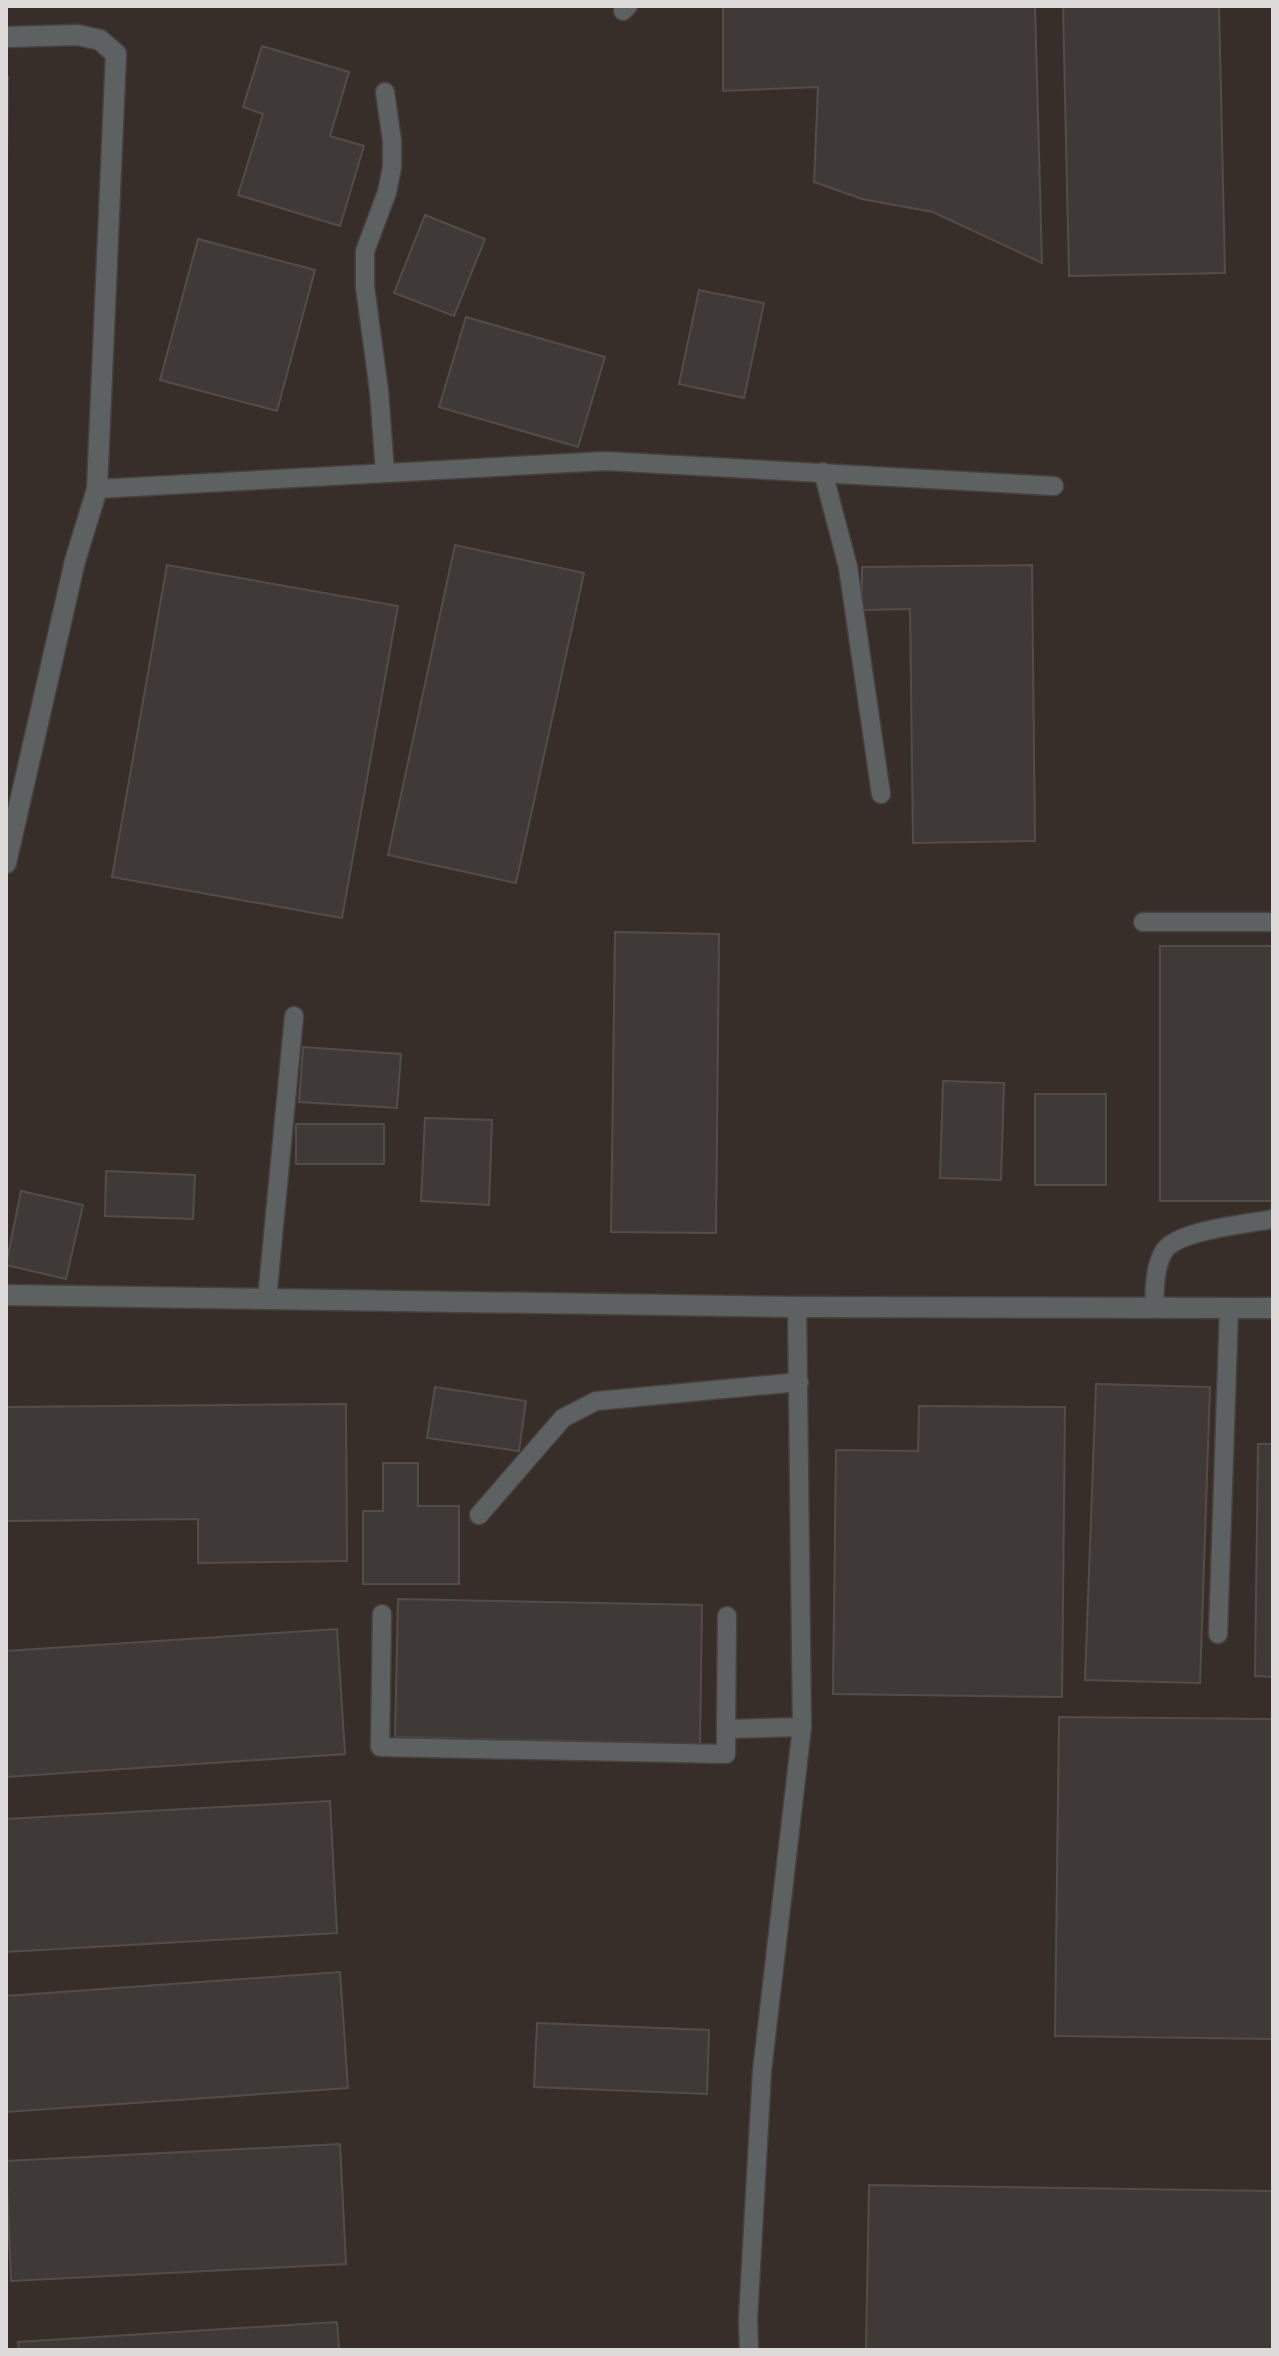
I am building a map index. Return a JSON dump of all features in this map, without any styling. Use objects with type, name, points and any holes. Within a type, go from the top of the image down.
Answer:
[{"type":"street","points":[[6,37],[78,35],[100,40],[116,54],[97,489],[75,561],[6,863]]},
{"type":"street","points":[[6,1295],[797,1307],[1273,1308]]},
{"type":"lane","points":[[385,92],[392,141],[392,167],[387,192],[365,251],[365,287],[379,391],[385,472]]},
{"type":"lane","points":[[97,489],[605,461],[1054,486]]},
{"type":"lane","points":[[823,472],[848,567],[881,794]]},
{"type":"lane","points":[[1143,922],[1273,922]]},
{"type":"lane","points":[[267,1299],[294,1016]]},
{"type":"lane","points":[[1154,1308],[1156,1272],[1165,1250],[1181,1237],[1273,1219]]},
{"type":"lane","points":[[749,2350],[748,2319],[762,2071],[802,1727],[797,1307]]},
{"type":"lane","points":[[1218,1634],[1229,1308]]},
{"type":"lane","points":[[479,1515],[563,1418],[596,1401],[799,1382]]},
{"type":"lane","points":[[382,1614],[380,1747],[726,1754],[727,1616]]},
{"type":"lane","points":[[726,1729],[802,1727]]},
{"type":"shaded area","points":[[6,6],[1273,6],[1273,2350],[6,2350]]},
{"type":"building","points":[[723,6],[1035,6],[1042,263],[933,212],[862,199],[814,182],[818,87],[723,91]]},
{"type":"building","points":[[1063,6],[1219,6],[1225,273],[1069,276]]},
{"type":"building","points":[[262,46],[349,72],[330,136],[364,146],[340,226],[238,195],[263,114],[243,107]]},
{"type":"building","points":[[8,77],[7,168],[6,168]]},
{"type":"building","points":[[425,215],[485,239],[454,316],[394,293]]},
{"type":"building","points":[[198,239],[315,270],[277,411],[160,380]]},
{"type":"building","points":[[699,290],[764,303],[744,398],[679,384]]},
{"type":"building","points":[[466,317],[605,357],[578,447],[439,407]]},
{"type":"building","points":[[455,545],[584,573],[516,883],[388,855]]},
{"type":"building","points":[[167,565],[398,606],[342,918],[112,877]]},
{"type":"building","points":[[1032,565],[1035,841],[913,843],[910,609],[862,610],[862,567]]},
{"type":"building","points":[[615,932],[719,934],[716,1233],[611,1232]]},
{"type":"building","points":[[1160,946],[1272,946],[1272,1201],[1160,1201]]},
{"type":"building","points":[[303,1047],[401,1054],[397,1108],[299,1102]]},
{"type":"building","points":[[943,1081],[1004,1083],[1001,1180],[940,1178]]},
{"type":"building","points":[[1035,1094],[1106,1094],[1106,1185],[1035,1185]]},
{"type":"building","points":[[425,1118],[492,1120],[489,1205],[421,1201]]},
{"type":"building","points":[[296,1124],[384,1124],[384,1164],[296,1164]]},
{"type":"building","points":[[106,1171],[195,1175],[193,1219],[105,1216]]},
{"type":"building","points":[[21,1191],[83,1205],[66,1279],[6,1265]]},
{"type":"building","points":[[1096,1384],[1210,1387],[1200,1683],[1085,1680]]},
{"type":"building","points":[[435,1387],[526,1401],[519,1451],[427,1438]]},
{"type":"building","points":[[346,1404],[347,1561],[198,1563],[198,1519],[6,1521],[6,1407]]},
{"type":"building","points":[[919,1406],[1065,1407],[1062,1697],[833,1694],[836,1450],[918,1451]]},
{"type":"building","points":[[1258,1444],[1273,1444],[1273,1677],[1255,1676]]},
{"type":"building","points":[[383,1463],[418,1463],[418,1506],[459,1506],[459,1584],[363,1584],[363,1511],[383,1511]]},
{"type":"building","points":[[398,1599],[702,1605],[700,1744],[395,1737]]},
{"type":"building","points":[[337,1629],[345,1754],[6,1777],[6,1651]]},
{"type":"building","points":[[1059,1717],[1273,1719],[1273,2039],[1055,2036]]},
{"type":"building","points":[[330,1801],[337,1933],[6,1952],[6,1819]]},
{"type":"building","points":[[340,1972],[348,2088],[6,2112],[6,1996]]},
{"type":"building","points":[[537,2023],[709,2030],[707,2094],[534,2087]]},
{"type":"building","points":[[340,2144],[346,2264],[11,2281],[6,2161]]},
{"type":"building","points":[[869,2185],[1273,2191],[1273,2350],[866,2350]]},
{"type":"building","points":[[337,2322],[339,2350],[19,2350],[18,2342]]}]
